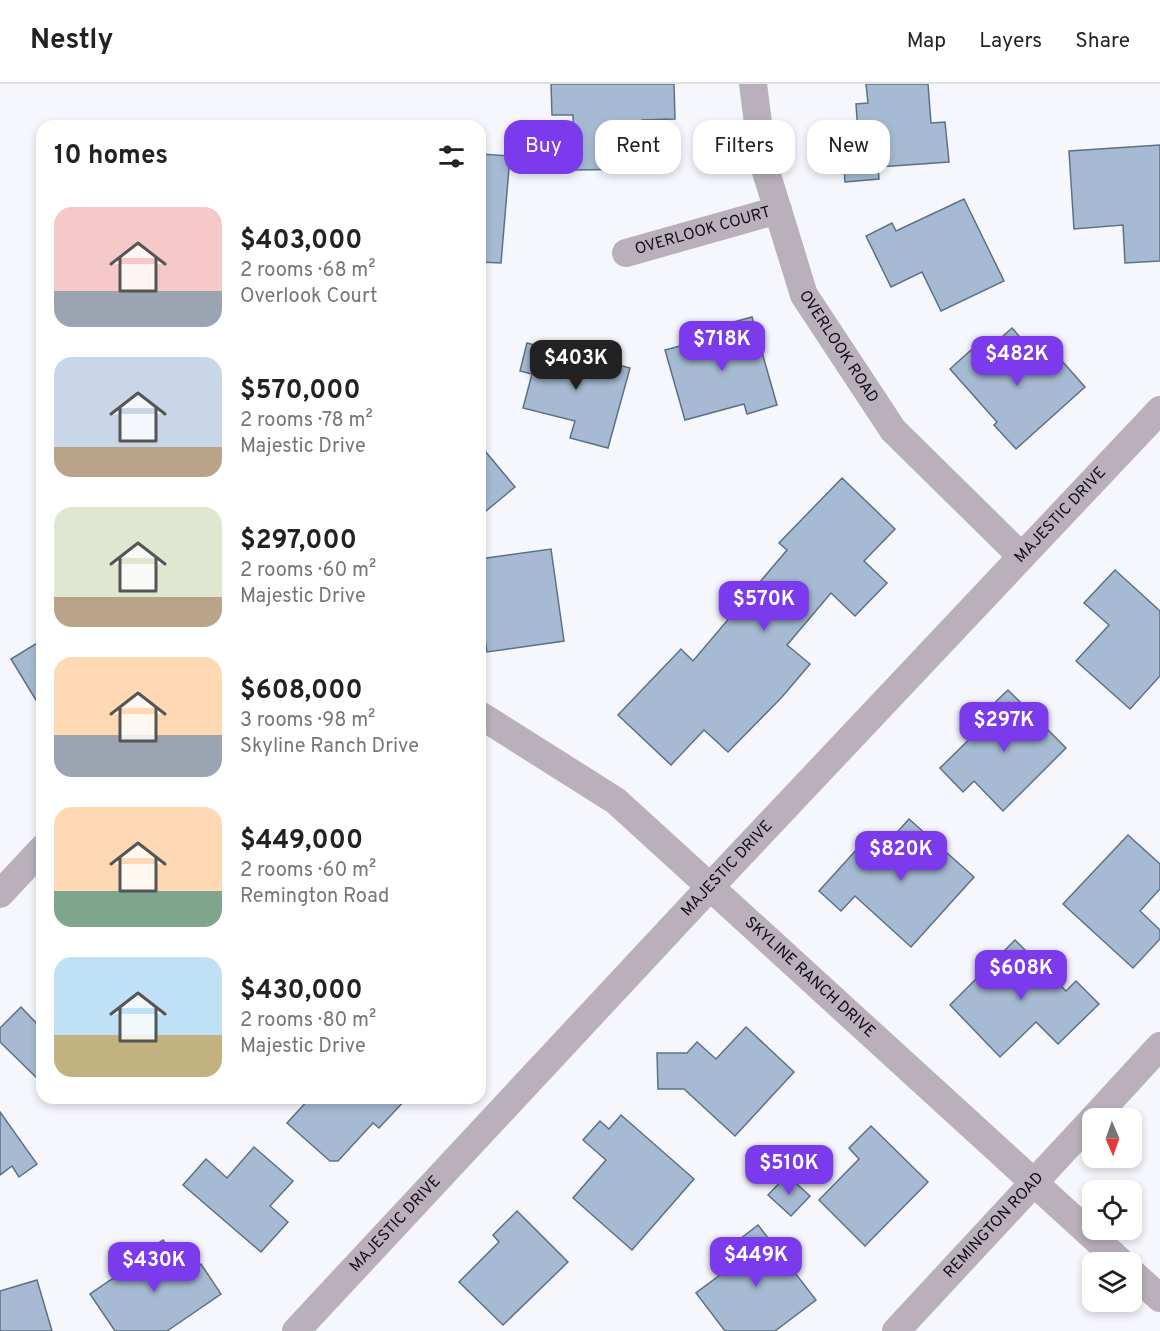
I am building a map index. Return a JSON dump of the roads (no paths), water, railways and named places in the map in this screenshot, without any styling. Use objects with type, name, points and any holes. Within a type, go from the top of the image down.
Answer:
[{"type":"street","name":"OVERLOOK ROAD","points":[[753,84],[763,162],[804,295],[893,430],[1022,556]]},
{"type":"street","name":"OVERLOOK COURT","points":[[626,253],[778,210]]},
{"type":"street","name":"MAJESTIC DRIVE","points":[[296,1331],[710,887],[1160,410]]},
{"type":"street","name":"SKYLINE RANCH DRIVE","points":[[486,719],[616,801],[1110,1252]]},
{"type":"street","points":[[0,894],[36,855]]},
{"type":"street","name":"REMINGTON ROAD","points":[[1102,1108],[1160,1046]]},
{"type":"street","name":"REMINGTON ROAD","points":[[896,1331],[1082,1130]]},
{"type":"street","points":[[1142,1282],[1160,1298]]}]
